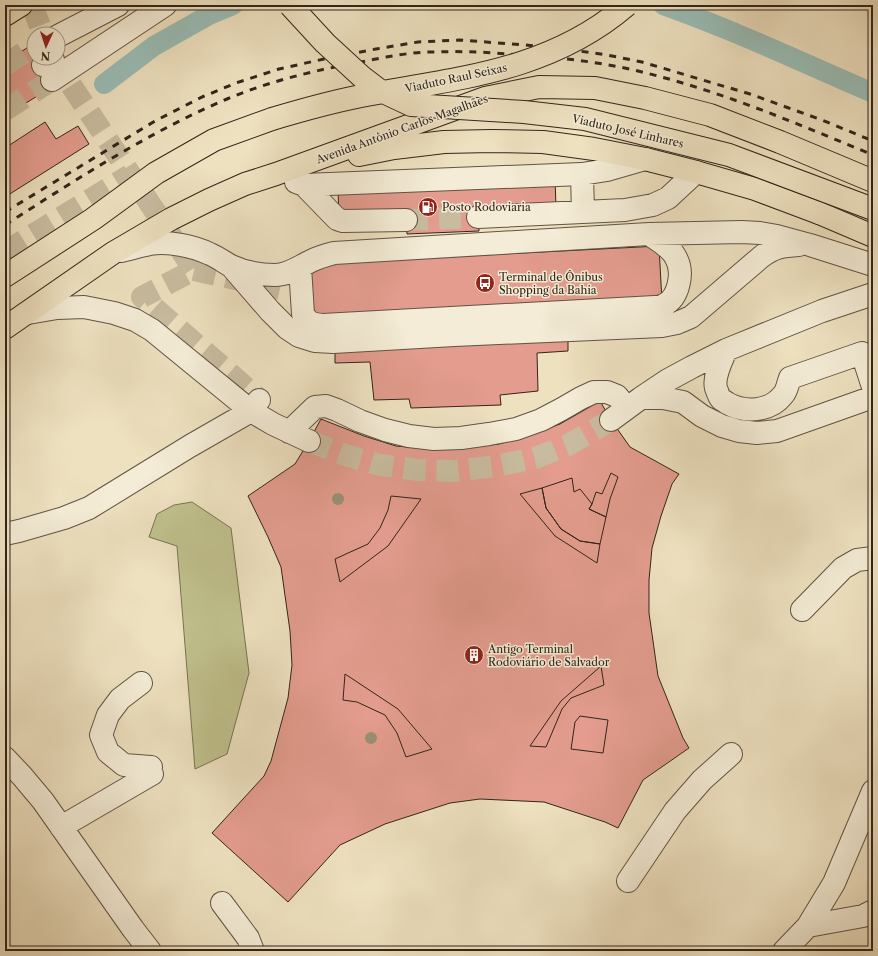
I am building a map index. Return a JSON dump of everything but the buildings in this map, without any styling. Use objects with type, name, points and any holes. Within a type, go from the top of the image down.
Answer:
[{"type":"main road","points":[[5,15],[21,5]]},
{"type":"main road","name":"Viaduto José Linhares","points":[[290,5],[326,43],[362,77],[379,90],[411,105],[524,112],[585,119],[729,155],[873,209]]},
{"type":"main road","name":"Viaduto Raul Seixas","points":[[5,276],[93,219],[156,172],[214,140],[272,119],[321,105],[360,96],[464,78],[507,68],[540,57],[569,44],[597,28],[627,5]]},
{"type":"main road","name":"Avenida Antônio Carlos Magalhães","points":[[5,328],[113,253],[171,219],[209,200],[245,184],[485,98],[539,87],[595,88],[645,98],[710,115],[780,142],[873,181]]},
{"type":"main road","name":"Avenida Antônio Carlos Magalhães","points":[[276,174],[394,148],[444,142],[543,142],[594,148],[696,172],[755,189],[820,213],[873,236]]},
{"type":"lane","points":[[66,32],[118,5]]},
{"type":"lane","points":[[49,68],[165,5]]},
{"type":"lane","points":[[276,174],[304,185],[582,174],[606,170],[645,159]]},
{"type":"lane","points":[[478,217],[625,210],[653,205],[668,198],[696,172]]},
{"type":"lane","points":[[582,174],[583,212]]},
{"type":"lane","points":[[304,185],[337,219],[343,221],[406,220]]},
{"type":"lane","points":[[113,253],[151,244],[173,244],[190,247],[210,254],[231,266],[248,272],[277,275],[289,273],[324,255],[334,253],[648,234],[708,232],[760,233],[777,236],[873,265]]},
{"type":"lane","points":[[300,267],[303,314],[307,321],[314,324],[323,325],[655,308],[665,305],[673,298],[679,286],[680,273],[677,259],[667,247],[648,234]]},
{"type":"lane","points":[[231,266],[270,311],[287,328],[299,336],[315,341],[333,342],[662,326],[690,317],[771,250],[786,246],[810,245]]},
{"type":"lane","points":[[626,409],[692,367],[726,350],[822,311],[873,294]]},
{"type":"lane","points":[[28,313],[57,308],[84,307],[114,313],[135,320],[152,330],[255,405],[272,424],[309,441]]},
{"type":"lane","points":[[726,350],[719,365],[716,387],[721,399],[733,406],[746,410],[763,408],[776,402],[784,394],[790,378],[862,352],[873,387]]},
{"type":"lane","points":[[289,432],[315,407],[326,406],[384,430],[409,436],[434,439],[461,438],[516,429],[542,420],[594,392],[607,392],[617,396],[626,409]]},
{"type":"lane","points":[[626,409],[663,398],[683,402],[702,416],[722,426],[739,431],[757,433],[777,430],[873,397]]},
{"type":"lane","points":[[5,534],[64,518],[89,508],[255,405]]},
{"type":"lane","points":[[802,610],[843,568],[857,560],[873,558]]},
{"type":"lane","points":[[61,826],[151,770],[124,765],[108,752],[101,735],[108,715],[120,699],[141,683]]},
{"type":"lane","points":[[628,881],[675,812],[702,780],[731,754]]},
{"type":"lane","points":[[5,758],[43,801],[150,951]]},
{"type":"lane","points":[[784,951],[808,926],[834,883],[873,791]]},
{"type":"lane","points":[[222,903],[248,938],[253,951]]},
{"type":"lane","points":[[808,926],[863,916],[873,911]]},
{"type":"green space","points":[[192,502],[231,528],[249,673],[227,754],[195,769],[177,546],[149,537],[157,514],[174,505]]},
{"type":"waterway","points":[[104,84],[154,46],[209,15],[233,5]]},
{"type":"waterway","points":[[663,5],[742,36],[873,93]]},
{"type":"tunnel","points":[[32,5],[40,26]]},
{"type":"tunnel","points":[[5,65],[26,52]]},
{"type":"tunnel","points":[[58,66],[194,270],[142,297],[259,399]]},
{"type":"tunnel","points":[[5,110],[52,80]]},
{"type":"tunnel","points":[[5,252],[130,175]]},
{"type":"tunnel","points":[[406,220],[478,217]]},
{"type":"tunnel","points":[[194,270],[289,291]]},
{"type":"tunnel","points":[[309,441],[345,455],[380,465],[418,470],[454,471],[496,466],[535,458],[568,445],[611,420]]},
{"type":"railway","points":[[5,212],[155,121],[202,97],[236,83],[279,69],[324,59],[418,42],[460,40],[525,45],[607,55],[642,62],[750,94],[822,120],[873,141]]},
{"type":"railway","points":[[5,225],[141,141],[227,99],[276,81],[310,72],[379,58],[416,53],[462,52],[526,55],[576,60],[625,68],[672,80],[730,98],[873,155]]},
{"type":"place","name":"Posto Rodoviaria","points":[[428,207]]},
{"type":"place","name":"Terminal de Ônibus Shopping da Bahia","points":[[485,283]]},
{"type":"place","name":"Antigo Terminal Rodoviário de Salvador","points":[[474,655]]}]
